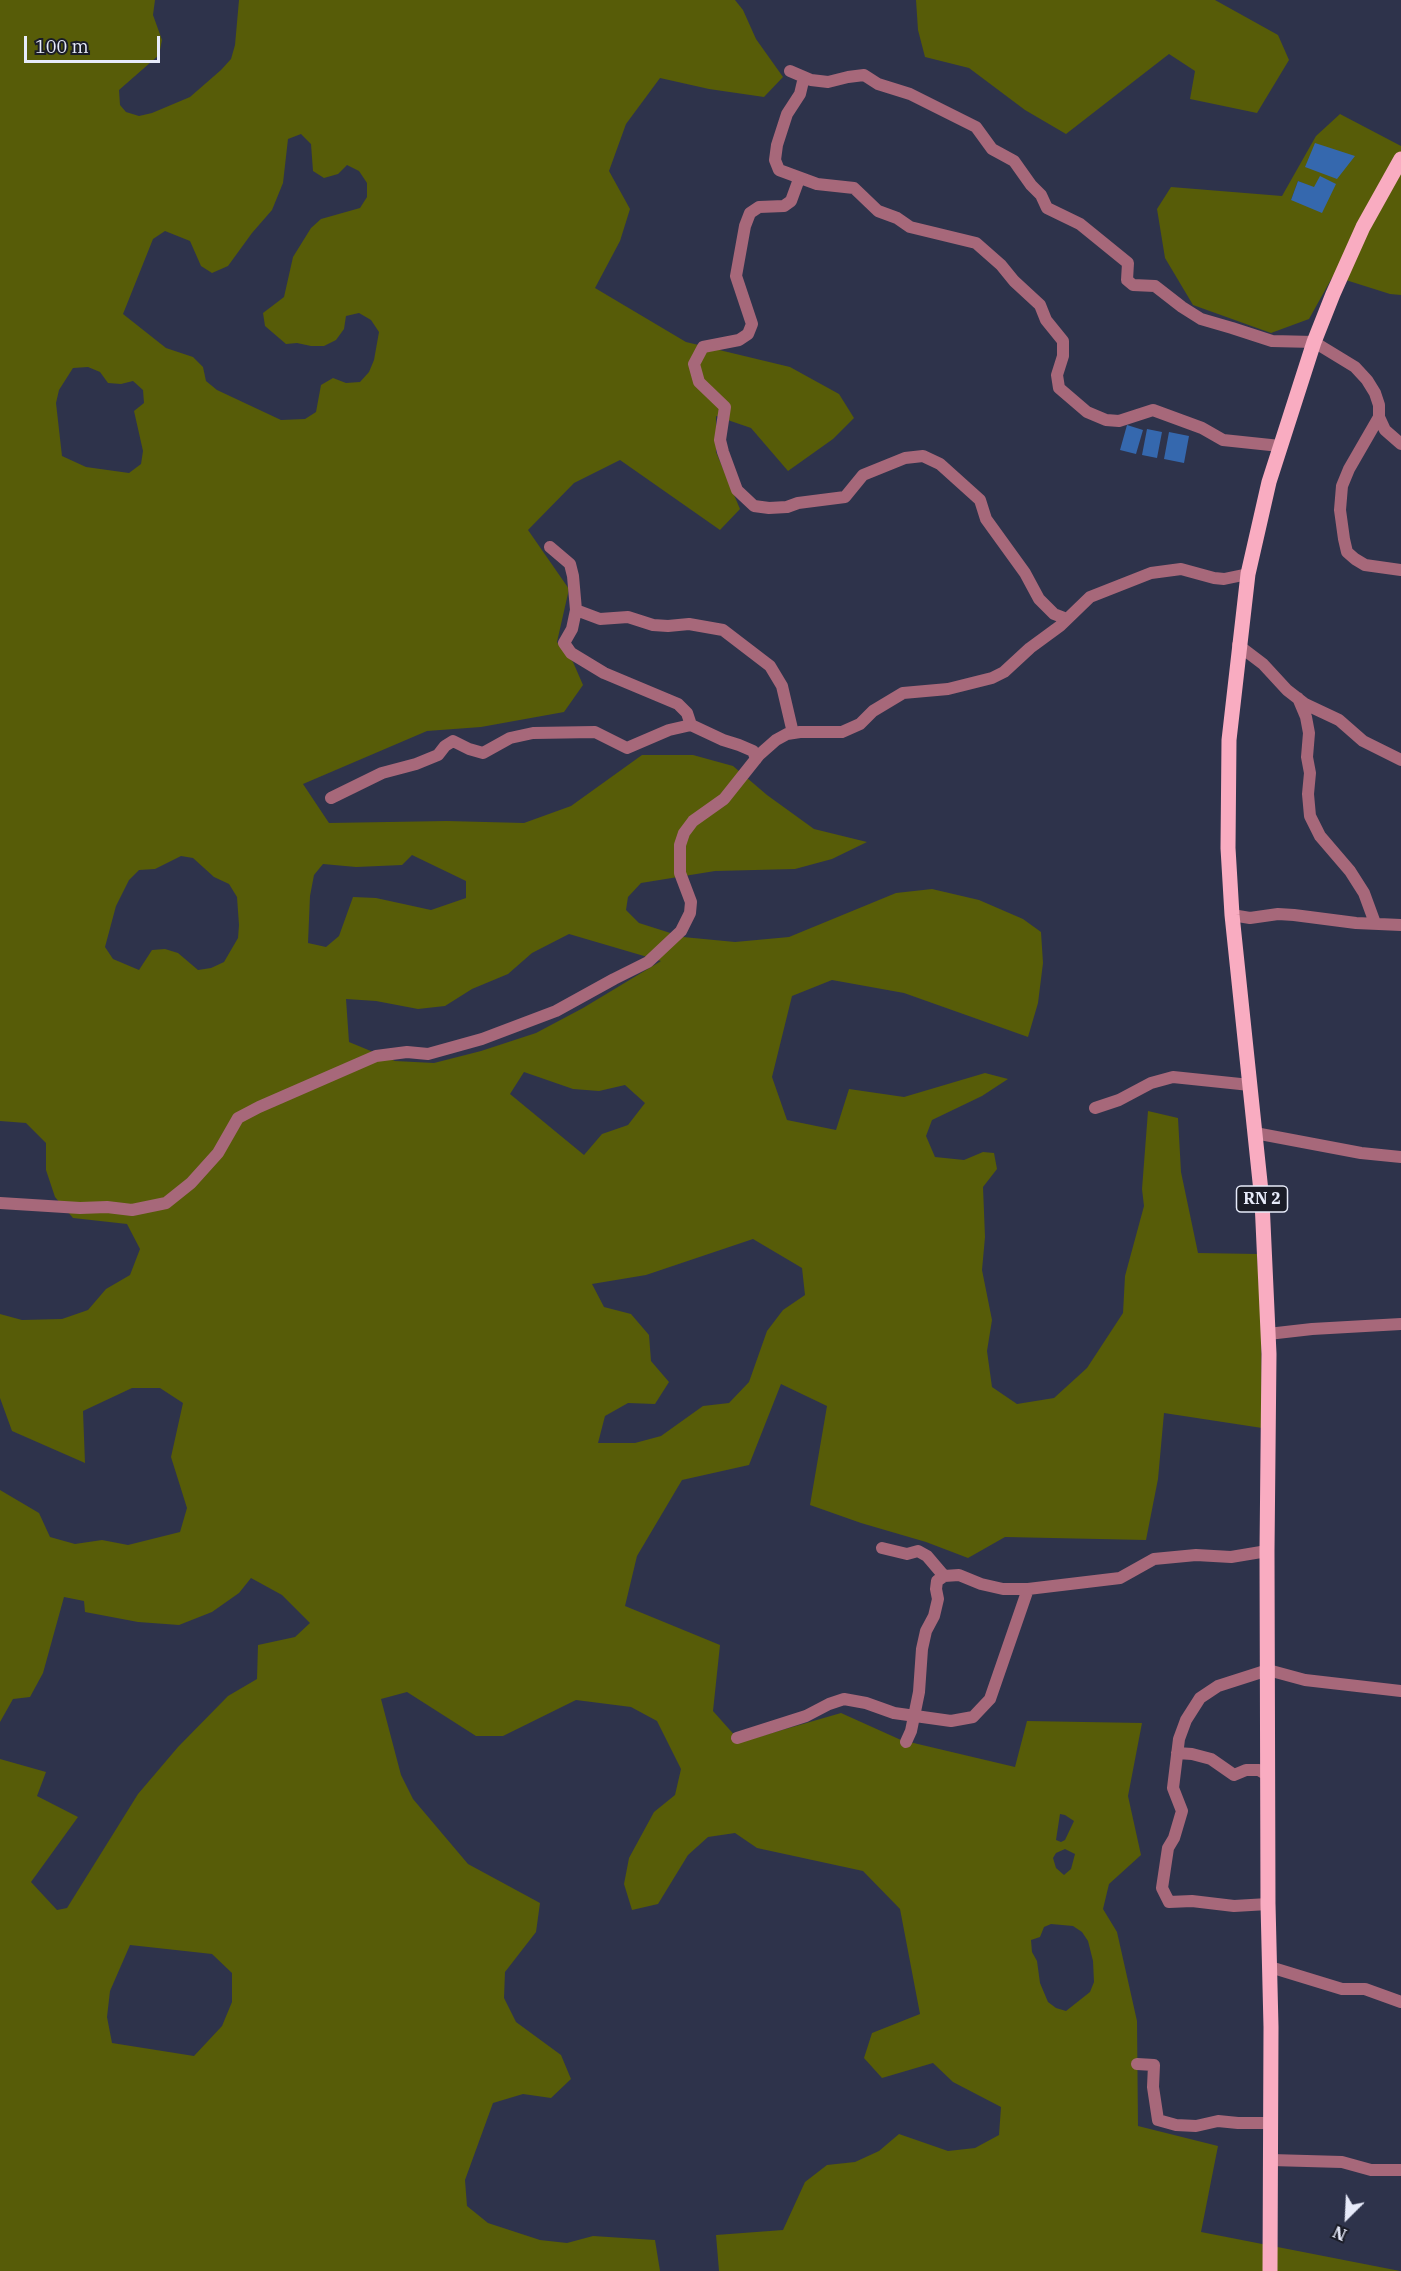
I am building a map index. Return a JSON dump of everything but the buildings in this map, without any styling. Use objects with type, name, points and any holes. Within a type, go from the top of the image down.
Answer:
[{"type":"main road","name":"RN 2","points":[[1270,2271],[1268,1551],[1265,1358],[1269,1334],[1255,1132],[1232,915],[1228,848],[1228,750],[1248,574],[1269,482],[1314,342],[1363,227],[1401,159]]},
{"type":"street","points":[[790,70],[804,77],[828,82],[864,75],[878,84],[910,94],[976,127],[992,149],[1014,161],[1041,195],[1047,207],[1080,224],[1128,263],[1127,280],[1133,285],[1155,285],[1182,307],[1201,318],[1272,341],[1314,342],[1346,361],[1367,380],[1379,405],[1379,417],[1385,430],[1401,444]]},
{"type":"street","points":[[804,77],[800,94],[787,114],[775,160],[779,170],[817,184],[854,188],[878,211],[897,218],[910,227],[976,243],[1040,304],[1046,320],[1063,341],[1057,375],[1059,388],[1087,412],[1106,420],[1119,421],[1153,410],[1202,428],[1223,440],[1280,446]]},
{"type":"street","points":[[799,179],[791,201],[784,206],[759,207],[750,213],[745,225],[736,276],[752,324],[748,334],[739,340],[703,347],[694,364],[699,382],[725,407],[720,440],[737,490],[754,506],[769,508],[845,497],[863,475],[905,458],[923,456],[940,464],[980,500],[986,519],[1025,573],[1039,599],[1054,614],[1067,620]]},
{"type":"street","points":[[1379,417],[1349,469],[1342,486],[1340,499],[1344,539],[1347,552],[1355,560],[1365,565],[1401,570]]},
{"type":"street","points":[[550,547],[570,564],[576,610],[572,629],[564,643],[571,652],[604,673],[678,704],[687,713],[691,725]]},
{"type":"street","points":[[0,1203],[132,1210],[166,1203],[191,1183],[218,1153],[238,1118],[259,1107],[376,1056],[407,1052],[428,1054],[482,1039],[502,1030],[536,1020],[648,962],[681,931],[690,913],[691,902],[680,873],[680,844],[684,833],[693,821],[724,799],[756,759],[776,740],[793,733],[842,732],[861,724],[873,711],[903,693],[948,688],[992,678],[1004,672],[1067,620],[1090,597],[1151,573],[1181,569],[1224,579],[1248,574]]},
{"type":"street","points":[[576,610],[600,619],[628,617],[653,625],[689,624],[723,630],[770,666],[782,686],[793,733]]},
{"type":"street","points":[[1239,645],[1263,664],[1287,690],[1305,704],[1339,720],[1363,741],[1400,758]]},
{"type":"street","points":[[1298,698],[1306,717],[1309,734],[1307,757],[1310,773],[1308,794],[1310,816],[1320,836],[1364,893],[1375,923]]},
{"type":"street","points":[[332,798],[382,773],[416,764],[438,754],[453,741],[483,753],[510,738],[533,733],[595,732],[627,748],[669,730],[691,725],[753,751],[756,759]]},
{"type":"street","points":[[1232,915],[1250,918],[1286,914],[1356,923],[1401,925]]},
{"type":"street","points":[[1095,1108],[1119,1100],[1151,1083],[1173,1077],[1250,1085]]},
{"type":"street","points":[[1255,1132],[1369,1154],[1401,1157]]},
{"type":"street","points":[[1269,1334],[1401,1324]]},
{"type":"street","points":[[882,1548],[907,1554],[918,1551],[927,1556],[944,1576]]},
{"type":"street","points":[[906,1742],[911,1731],[919,1692],[922,1649],[926,1631],[934,1616],[938,1599],[937,1581],[944,1576],[959,1575],[981,1584],[1004,1589],[1028,1588],[1120,1578],[1154,1559],[1196,1555],[1231,1557],[1268,1551]]},
{"type":"street","points":[[737,1738],[806,1716],[829,1704],[844,1700],[866,1703],[894,1713],[951,1721],[974,1716],[990,1699],[1028,1588]]},
{"type":"street","points":[[1268,1905],[1234,1906],[1192,1900],[1169,1902],[1162,1888],[1168,1848],[1174,1838],[1182,1811],[1173,1788],[1179,1739],[1186,1720],[1200,1698],[1218,1686],[1268,1671],[1305,1680],[1401,1691]]},
{"type":"street","points":[[1177,1753],[1210,1759],[1234,1775],[1246,1770],[1259,1770],[1269,1776]]},
{"type":"street","points":[[1270,1966],[1342,1989],[1365,1989],[1401,2002]]},
{"type":"street","points":[[1137,2064],[1154,2065],[1153,2087],[1158,2120],[1176,2125],[1196,2126],[1218,2121],[1238,2124],[1270,2123]]},
{"type":"street","points":[[1270,2160],[1342,2162],[1371,2170],[1401,2170]]},
{"type":"shaded area","points":[[0,0],[155,0],[153,15],[162,40],[159,55],[119,90],[120,105],[126,112],[139,116],[190,97],[231,59],[235,45],[239,0],[735,0],[743,10],[756,39],[783,77],[764,97],[709,89],[660,78],[626,124],[609,171],[630,209],[620,241],[595,288],[686,342],[790,367],[839,394],[854,418],[833,439],[788,471],[751,428],[716,416],[716,452],[740,509],[720,530],[620,460],[574,483],[528,530],[569,589],[557,642],[573,662],[583,685],[564,712],[481,727],[427,731],[303,784],[329,823],[447,821],[524,823],[571,806],[642,755],[693,755],[733,766],[767,795],[814,829],[867,842],[832,859],[795,869],[715,871],[641,883],[628,897],[626,910],[639,923],[683,937],[735,942],[789,937],[896,893],[932,889],[979,900],[1023,919],[1041,932],[1043,963],[1038,1003],[1028,1037],[904,993],[832,980],[792,996],[772,1077],[787,1120],[836,1130],[849,1089],[904,1097],[985,1073],[1008,1079],[982,1096],[932,1120],[926,1136],[935,1157],[964,1160],[983,1152],[994,1153],[997,1169],[983,1187],[985,1237],[982,1270],[992,1320],[987,1351],[992,1387],[1017,1404],[1054,1398],[1087,1368],[1123,1313],[1125,1276],[1144,1206],[1142,1189],[1148,1111],[1178,1118],[1181,1172],[1198,1253],[1257,1254],[1261,1319],[1262,1428],[1164,1413],[1158,1479],[1146,1540],[1005,1537],[968,1558],[926,1542],[810,1505],[827,1406],[781,1384],[749,1465],[682,1480],[637,1556],[625,1606],[720,1645],[713,1711],[737,1738],[751,1739],[841,1713],[901,1740],[1015,1767],[1027,1721],[1142,1723],[1128,1796],[1141,1855],[1109,1884],[1103,1909],[1117,1932],[1137,2021],[1138,2126],[1218,2146],[1201,2232],[1400,2271],[719,2271],[716,2235],[783,2230],[805,2182],[827,2165],[855,2162],[879,2151],[899,2134],[948,2151],[975,2148],[999,2135],[1001,2107],[953,2082],[933,2063],[882,2078],[864,2058],[872,2033],[920,2014],[900,1909],[863,1871],[757,1848],[735,1833],[708,1837],[688,1855],[658,1904],[632,1910],[624,1884],[629,1858],[654,1812],[675,1795],[681,1769],[657,1721],[631,1707],[576,1700],[503,1736],[476,1736],[407,1692],[381,1699],[401,1775],[413,1799],[468,1864],[540,1903],[536,1932],[505,1972],[504,1998],[516,2022],[561,2055],[571,2079],[551,2098],[523,2094],[493,2103],[465,2180],[467,2206],[488,2223],[540,2240],[567,2243],[593,2236],[655,2240],[660,2271],[0,2271],[0,1759],[46,1772],[37,1796],[78,1817],[31,1882],[57,1910],[67,1908],[138,1794],[178,1747],[228,1696],[257,1679],[258,1645],[295,1637],[310,1623],[282,1595],[251,1578],[239,1593],[212,1612],[179,1625],[138,1622],[85,1612],[84,1601],[64,1597],[43,1673],[30,1697],[13,1699],[0,1722],[0,1490],[39,1513],[50,1537],[75,1544],[102,1540],[128,1545],[180,1532],[187,1508],[171,1457],[183,1403],[160,1388],[132,1388],[83,1411],[85,1463],[12,1431],[0,1398],[0,1314],[22,1320],[62,1319],[88,1310],[106,1289],[130,1275],[140,1249],[127,1224],[73,1218],[55,1197],[46,1170],[46,1143],[26,1123],[0,1121]],"holes":[[[301,134],[311,144],[313,171],[324,178],[338,174],[347,165],[359,171],[367,183],[367,197],[360,208],[321,219],[311,228],[293,257],[284,297],[263,313],[265,326],[286,344],[324,346],[336,340],[344,329],[346,316],[359,313],[371,320],[379,332],[374,360],[369,372],[360,382],[346,383],[333,378],[321,385],[316,412],[305,419],[281,420],[217,390],[206,381],[203,367],[193,357],[166,348],[123,314],[153,239],[165,231],[190,241],[201,266],[212,273],[228,266],[272,210],[283,183],[288,139]],[[88,367],[100,372],[108,383],[121,384],[133,381],[143,390],[144,403],[134,411],[143,451],[141,464],[129,473],[86,467],[62,456],[56,403],[59,390],[73,368]],[[412,855],[466,881],[466,898],[431,910],[376,898],[353,897],[339,936],[326,947],[308,943],[310,896],[314,875],[323,864],[356,867],[402,865]],[[181,856],[193,858],[214,877],[229,884],[237,897],[239,925],[238,938],[224,962],[211,968],[198,970],[178,953],[165,949],[152,950],[139,970],[113,959],[105,947],[116,906],[129,880],[139,870],[155,869]],[[569,934],[661,961],[536,1033],[481,1051],[434,1063],[395,1061],[349,1042],[346,999],[376,1001],[418,1009],[445,1006],[472,989],[508,974],[532,953]],[[524,1072],[573,1089],[599,1091],[625,1085],[645,1103],[628,1125],[602,1134],[584,1155],[510,1094]],[[753,1239],[802,1268],[805,1295],[783,1310],[767,1331],[749,1382],[729,1403],[703,1406],[661,1436],[635,1443],[598,1443],[605,1416],[628,1403],[655,1404],[669,1382],[651,1361],[649,1335],[631,1314],[604,1307],[592,1284],[646,1275]],[[1060,1814],[1074,1821],[1065,1840],[1061,1842],[1056,1840]],[[1065,1849],[1075,1854],[1071,1869],[1064,1875],[1056,1868],[1053,1858],[1056,1853]],[[1051,1924],[1073,1926],[1082,1932],[1088,1941],[1093,1961],[1094,1982],[1090,1992],[1066,2011],[1048,2002],[1040,1983],[1031,1940],[1040,1937],[1044,1927]],[[130,1945],[212,1954],[232,1973],[232,2002],[222,2026],[194,2056],[112,2043],[107,2017],[110,1991]]]},
{"type":"shaded area","points":[[916,0],[1215,0],[1278,35],[1289,60],[1257,113],[1190,99],[1195,71],[1169,54],[1066,134],[1025,110],[969,68],[925,57],[918,30]]},
{"type":"shaded area","points":[[1340,114],[1401,146],[1401,295],[1390,294],[1333,276],[1309,319],[1271,333],[1193,305],[1165,258],[1157,209],[1171,187],[1282,196],[1316,136]],"holes":[[[1298,181],[1314,188],[1291,200]]]},
{"type":"water","points":[[1315,143],[1355,156],[1337,179],[1305,167]]},
{"type":"water","points":[[1320,176],[1336,184],[1322,213],[1291,200],[1298,181],[1314,187]]},
{"type":"water","points":[[1127,425],[1143,430],[1136,454],[1120,450]]},
{"type":"water","points":[[1147,429],[1162,432],[1157,458],[1142,455]]},
{"type":"water","points":[[1169,432],[1189,436],[1184,463],[1164,459]]}]
